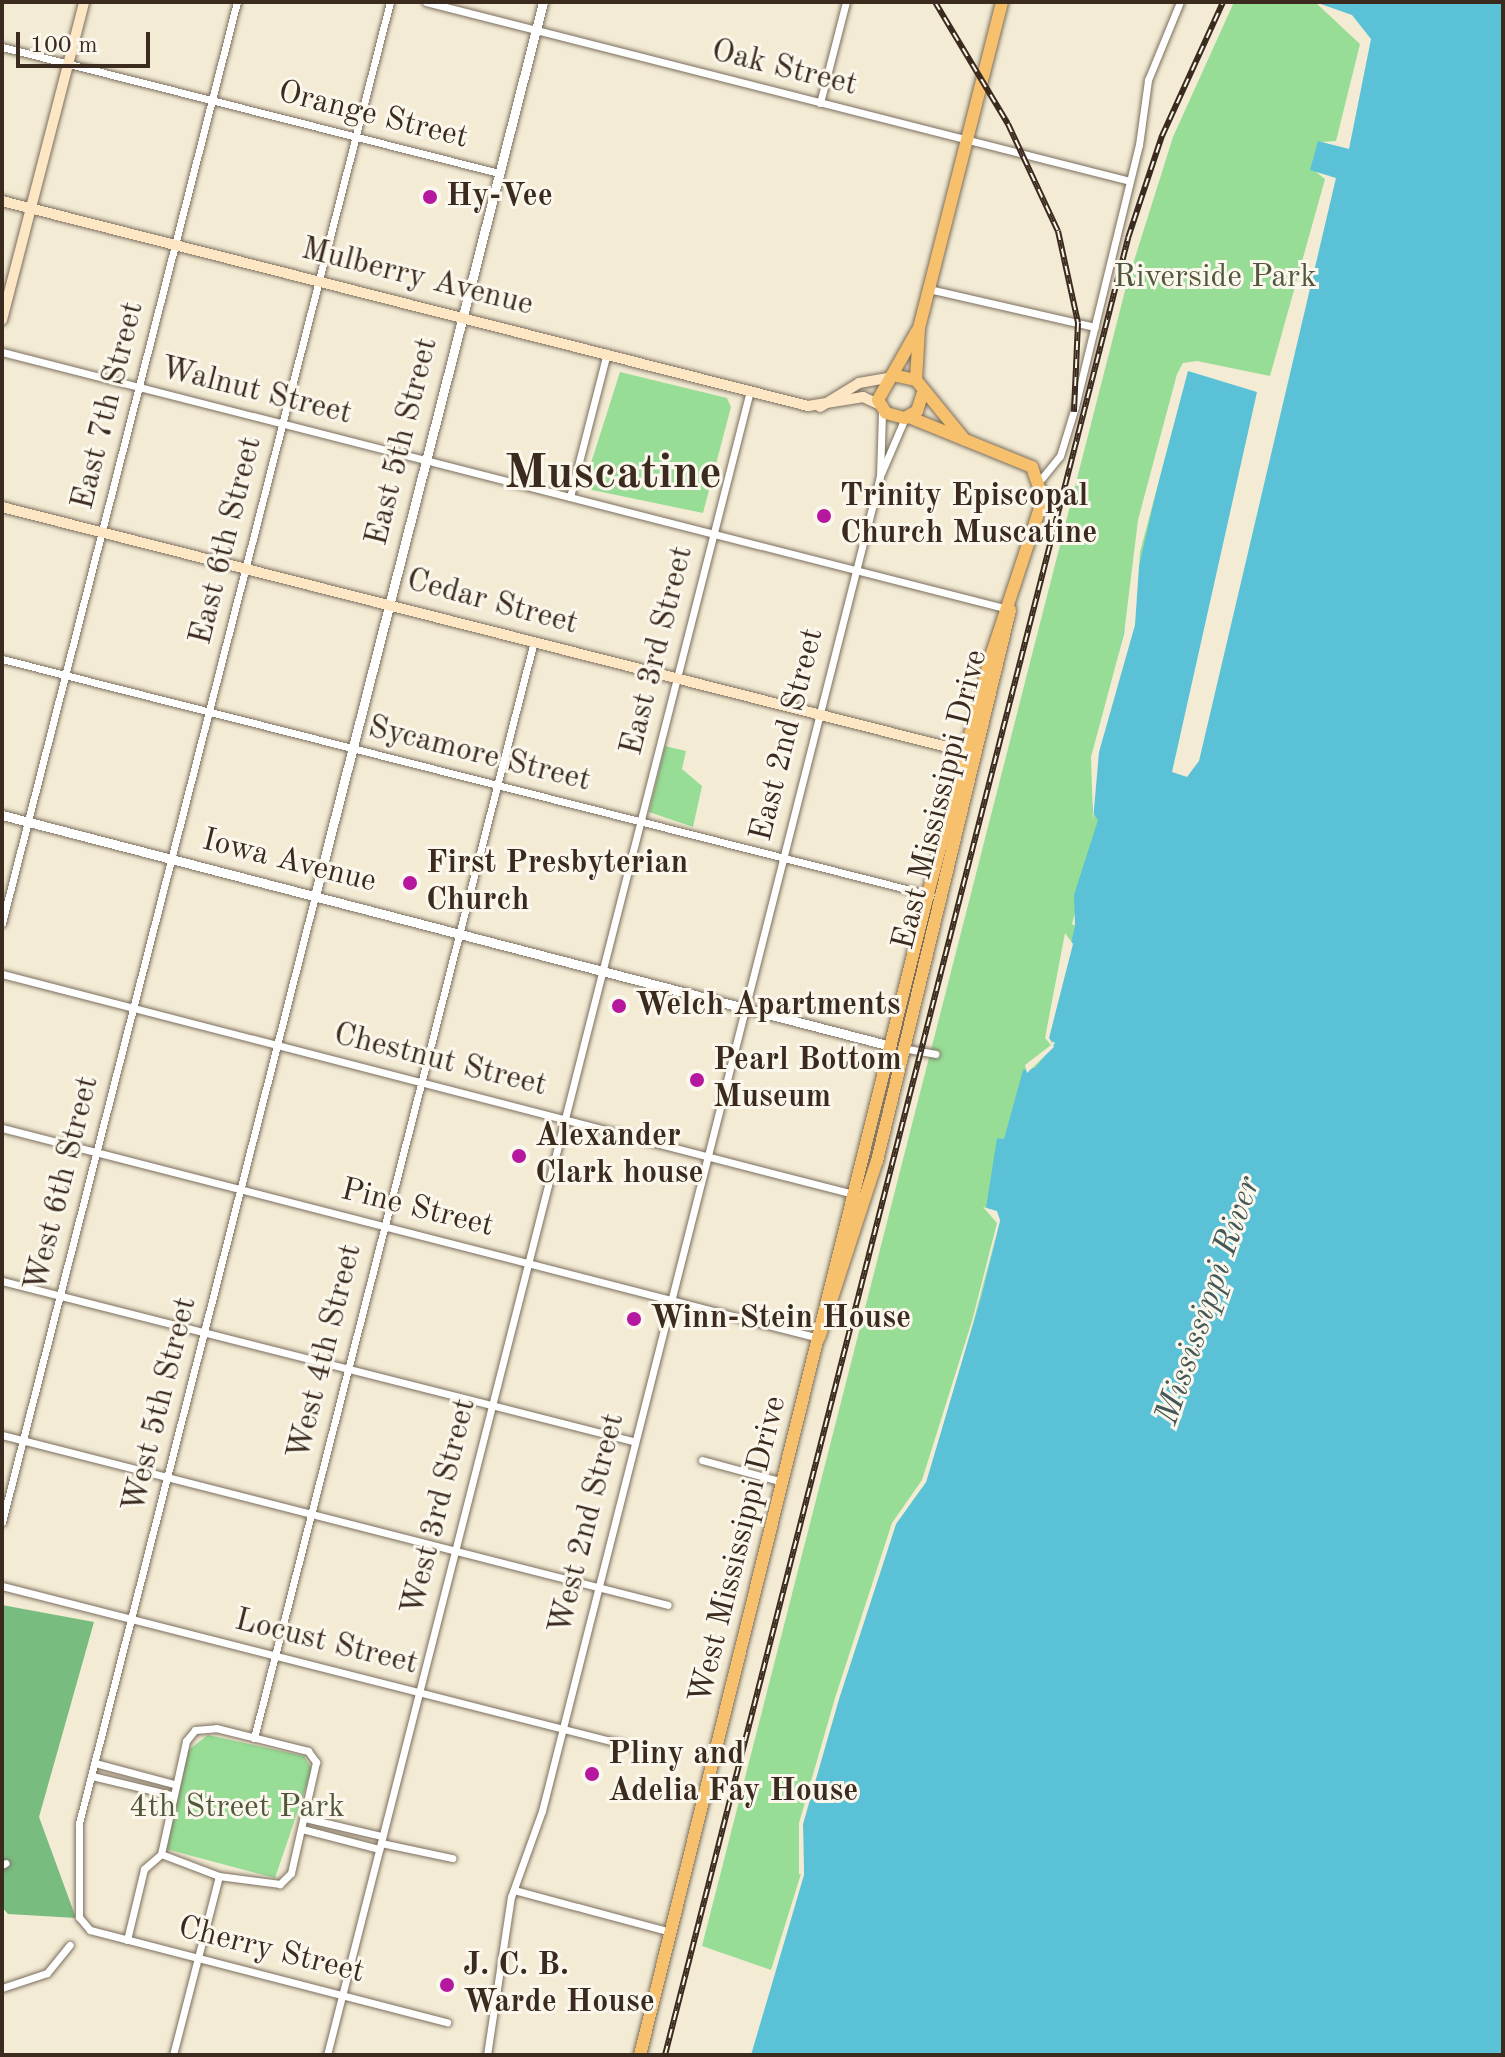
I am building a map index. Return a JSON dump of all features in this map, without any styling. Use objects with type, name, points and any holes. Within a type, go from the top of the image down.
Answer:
[{"type":"main road","points":[[2,320],[84,2]]},
{"type":"main road","points":[[965,440],[923,393],[916,380],[919,328],[1002,2]]},
{"type":"main road","name":"Mulberry Avenue","points":[[2,201],[750,391],[820,407],[863,397],[881,407]]},
{"type":"main road","points":[[919,328],[889,377],[881,407],[1023,462],[1042,478]]},
{"type":"main road","points":[[820,407],[859,383],[889,377],[916,380]]},
{"type":"main road","points":[[907,418],[923,393]]},
{"type":"main road","name":"East Mississippi Drive","points":[[819,1338],[852,1193],[928,894],[1040,510],[1042,478]]},
{"type":"main road","name":"Cedar Street","points":[[2,507],[967,752]]},
{"type":"main road","name":"East Mississippi Drive","points":[[819,1338],[866,1197],[944,898],[1010,610]]},
{"type":"main road","name":"West Mississippi Drive","points":[[640,2055],[819,1338]]},
{"type":"street","name":"East 7th Street","points":[[2,923],[237,2]]},
{"type":"street","name":"East 6th Street","points":[[171,859],[390,2]]},
{"type":"street","name":"Oak Street","points":[[426,2],[1130,181]]},
{"type":"street","name":"East 5th Street","points":[[315,896],[543,2]]},
{"type":"street","points":[[820,103],[846,2]]},
{"type":"street","name":"East Mississippi Drive","points":[[1042,478],[1060,456],[1130,181],[1148,80],[1180,2]]},
{"type":"street","name":"Orange Street","points":[[2,47],[499,173]]},
{"type":"street","points":[[929,289],[1095,327]]},
{"type":"street","name":"Walnut Street","points":[[2,352],[1010,610]]},
{"type":"street","points":[[570,497],[607,353]]},
{"type":"street","name":"East 3rd Street","points":[[601,970],[750,391]]},
{"type":"street","name":"East 2nd Street","points":[[880,476],[881,407]]},
{"type":"street","name":"East 2nd Street","points":[[745,1006],[880,476],[907,418]]},
{"type":"street","name":"West 4th Street","points":[[254,1738],[534,641]]},
{"type":"street","name":"Sycamore Street","points":[[2,659],[944,898]]},
{"type":"street","name":"Iowa Avenue","points":[[2,815],[891,1046],[935,1054]]},
{"type":"street","name":"West 6th Street","points":[[2,1522],[171,859]]},
{"type":"street","name":"West 5th Street","points":[[84,1926],[75,1851],[239,1188],[315,896]]},
{"type":"street","name":"West 3rd Street","points":[[327,2055],[601,970]]},
{"type":"street","name":"Chestnut Street","points":[[2,974],[866,1197]]},
{"type":"street","name":"West 2nd Street","points":[[487,2055],[514,1890],[561,1727],[745,1006]]},
{"type":"street","name":"Pine Street","points":[[2,1128],[819,1338]]},
{"type":"street","points":[[2,1281],[633,1441]]},
{"type":"street","points":[[2,1435],[668,1605]]},
{"type":"street","points":[[702,1460],[783,1482]]},
{"type":"street","name":"Locust Street","points":[[2,1586],[638,1748]]},
{"type":"street","points":[[127,1940],[144,1869],[161,1854],[174,1784],[195,1730],[254,1738],[313,1756],[305,1818],[283,1882],[264,1887],[219,1876],[161,1854]]},
{"type":"street","points":[[95,1763],[174,1784]]},
{"type":"street","points":[[92,1776],[171,1795]]},
{"type":"street","points":[[305,1818],[381,1843]]},
{"type":"street","points":[[302,1829],[452,1858]]},
{"type":"street","points":[[175,2051],[219,1876]]},
{"type":"street","points":[[514,1890],[671,1932]]},
{"type":"street","name":"Cherry Street","points":[[84,1926],[127,1940],[343,1992],[447,2022]]},
{"type":"street","points":[[2,1988],[47,1973],[70,1945]]},
{"type":"green space","name":"Riverside Park","points":[[1234,2],[1319,2],[1364,42],[1338,146],[1318,141],[1330,176],[1273,379],[1128,635],[1099,819],[1072,924],[1110,943],[1012,1113],[1004,1140],[998,1138],[1012,1169],[981,1297],[771,1970],[702,1946],[1127,283],[1173,137]]},
{"type":"green space","points":[[620,372],[727,398],[731,407],[703,513],[592,490],[585,482]]},
{"type":"green space","points":[[665,746],[686,751],[682,769],[702,786],[693,827],[649,812]]},
{"type":"green space","points":[[2,1605],[94,1622],[39,1817],[76,1918],[8,1914],[2,1907]]},
{"type":"green space","name":"4th Street Park","points":[[208,1735],[304,1756],[312,1769],[275,1878],[166,1849],[187,1751]]},
{"type":"water","name":"Mississippi River","points":[[1319,2],[1503,2],[1503,2055],[751,2055],[804,1875],[803,1824],[839,1699],[896,1524],[926,1482],[981,1297],[1000,1221],[986,1208],[997,1138],[1004,1139],[1023,1070],[1035,1068],[1055,1043],[1049,1039],[1075,926],[1074,895],[1098,820],[1092,811],[1095,758],[1185,366],[1273,379],[1330,176],[1310,170],[1318,141],[1339,146],[1365,57],[1364,42]]},
{"type":"pier","points":[[1315,2],[1352,15],[1371,39],[1349,149],[1322,142],[1336,141],[1360,44]]},
{"type":"pier","points":[[1316,172],[1336,178],[1199,761],[1187,777],[1172,772],[1257,392],[1188,371],[1140,552],[1135,625],[1099,752],[1093,821],[1091,757],[1124,634],[1138,520],[1177,374],[1183,363],[1197,361],[1270,376],[1325,179]]},
{"type":"pier","points":[[1065,933],[1073,944],[1049,1038],[1054,1047],[1027,1073],[1025,1065],[1051,1045],[1045,1038]]},
{"type":"pier","points":[[983,1207],[997,1211],[1000,1220],[973,1323],[926,1482],[896,1524],[839,1699],[803,1824],[804,1875],[799,1874],[799,1823],[835,1698],[892,1523],[922,1480],[972,1321],[997,1223]]},
{"type":"railway","points":[[935,2],[1008,124],[1058,231],[1078,323],[1074,412]]},
{"type":"railway","points":[[665,2055],[1128,238],[1162,136],[1223,2]]},
{"type":"place","name":"Hy-Vee","points":[[430,197]]},
{"type":"place","name":"Trinity Episcopal Church Muscatine","points":[[824,516]]},
{"type":"place","name":"First Presbyterian Church","points":[[410,883]]},
{"type":"place","name":"Welch Apartments","points":[[619,1006]]},
{"type":"place","name":"Pearl Bottom Museum","points":[[697,1080]]},
{"type":"place","name":"Alexander Clark house","points":[[519,1156]]},
{"type":"place","name":"Winn-Stein House","points":[[634,1319]]},
{"type":"place","name":"Pliny and Adelia Fay House","points":[[592,1774]]},
{"type":"place","name":"J. C. B. Warde House","points":[[447,1985]]},
{"type":"district","name":"Muscatine","points":[[613,475]]}]
